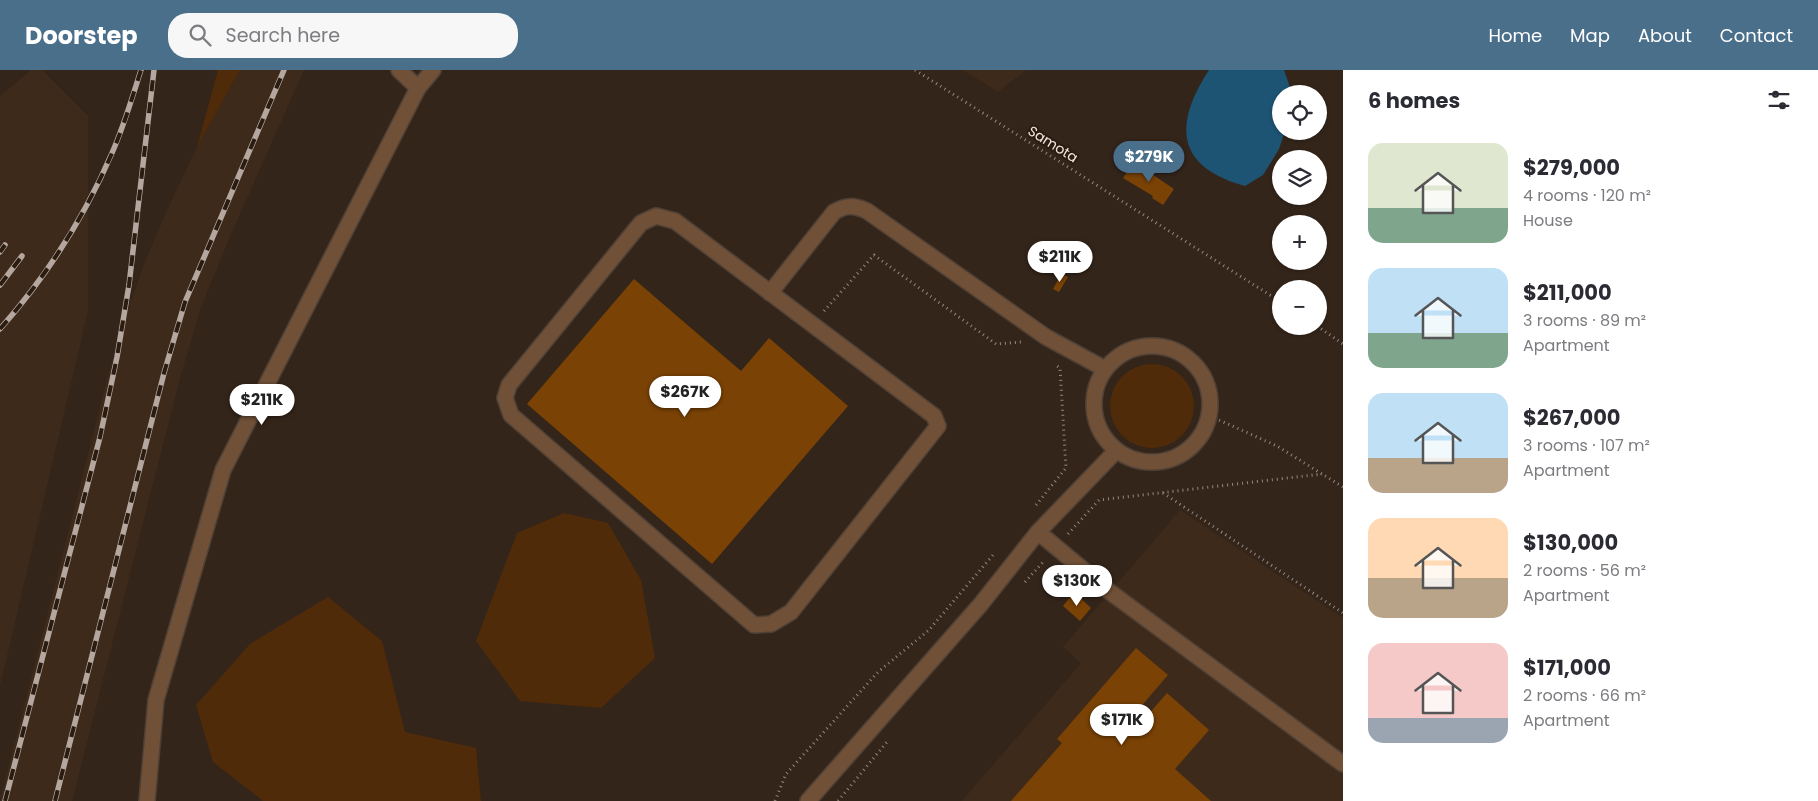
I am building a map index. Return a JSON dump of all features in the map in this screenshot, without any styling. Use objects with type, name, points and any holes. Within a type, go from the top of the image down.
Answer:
[{"type":"street","points":[[399,70],[418,88]]},
{"type":"street","points":[[147,801],[156,700],[223,470],[418,88],[433,70]]},
{"type":"street","points":[[770,293],[834,212],[845,206],[855,206],[867,211],[1046,337],[1105,369]]},
{"type":"street","points":[[656,216],[675,221],[770,293],[934,416],[938,426],[792,612],[771,624],[754,625],[512,414],[505,398],[509,385],[641,222],[656,216]]},
{"type":"street","points":[[1157,346],[1176,351],[1192,362],[1204,377],[1210,396],[1210,416],[1203,434],[1190,450],[1172,459],[1153,463],[1134,460],[1116,451],[1103,438],[1094,412],[1093,403],[1096,385],[1105,369],[1119,356],[1137,347],[1157,346]]},
{"type":"street","points":[[808,801],[981,604],[1038,532],[1116,451]]},
{"type":"street","points":[[1038,532],[1110,592],[1343,764]]},
{"type":"path","name":"Samota","points":[[915,70],[1272,296]]},
{"type":"path","points":[[812,324],[874,255],[996,344],[1022,342]]},
{"type":"path","points":[[1327,332],[1343,344]]},
{"type":"path","points":[[1035,505],[1066,468],[1060,368],[1052,363]]},
{"type":"path","points":[[1210,416],[1277,446],[1343,487]]},
{"type":"path","points":[[1024,583],[1099,500],[1322,474]]},
{"type":"path","points":[[1163,492],[1343,613]]},
{"type":"path","points":[[775,801],[786,774],[793,766],[878,672],[929,630],[998,550]]},
{"type":"path","points":[[838,801],[892,737]]},
{"type":"shaded area","points":[[31,70],[42,70],[88,116],[88,311],[0,686],[0,96]]},
{"type":"shaded area","points":[[218,70],[240,70],[197,147]]},
{"type":"shaded area","points":[[240,70],[304,70],[201,307],[180,378],[72,801],[0,801],[108,376],[124,321],[145,262],[169,206],[197,147]]},
{"type":"shaded area","points":[[963,70],[1026,70],[998,92]]},
{"type":"shaded area","points":[[1144,364],[1160,364],[1176,371],[1187,382],[1194,398],[1191,422],[1182,436],[1176,441],[1160,448],[1144,448],[1128,441],[1117,430],[1110,414],[1110,398],[1117,382],[1128,371]]},
{"type":"shaded area","points":[[1180,510],[1343,618],[1343,801],[962,801],[1081,663],[1063,647]]},
{"type":"shaded area","points":[[564,513],[608,523],[641,580],[655,658],[601,708],[520,701],[476,641],[517,533]]},
{"type":"shaded area","points":[[328,597],[382,641],[405,732],[476,748],[481,801],[263,801],[213,762],[196,705],[250,644]]},
{"type":"water","points":[[1209,70],[1284,70],[1289,85],[1272,85],[1272,140],[1282,140],[1278,150],[1272,150],[1272,160],[1263,175],[1245,186],[1222,178],[1205,168],[1194,155],[1188,142],[1186,126],[1197,90]]},
{"type":"building","points":[[1134,162],[1174,189],[1163,205],[1152,198],[1153,196],[1123,178]]},
{"type":"building","points":[[1061,274],[1068,277],[1059,292],[1053,289]]},
{"type":"building","points":[[634,279],[741,371],[769,338],[848,406],[712,564],[527,404]]},
{"type":"building","points":[[1074,592],[1091,608],[1080,621],[1063,606]]},
{"type":"building","points":[[1136,648],[1168,675],[1125,725],[1133,732],[1167,693],[1209,730],[1175,769],[1211,801],[1011,801],[1062,743],[1057,739]]},
{"type":"railway","points":[[0,329],[49,267],[90,200],[116,143],[141,70]]},
{"type":"railway","points":[[5,801],[100,437],[117,357],[129,285],[154,70]]},
{"type":"railway","points":[[55,801],[164,373],[185,302],[284,70]]},
{"type":"railway","points":[[0,252],[5,245]]},
{"type":"railway","points":[[0,285],[22,256]]}]
